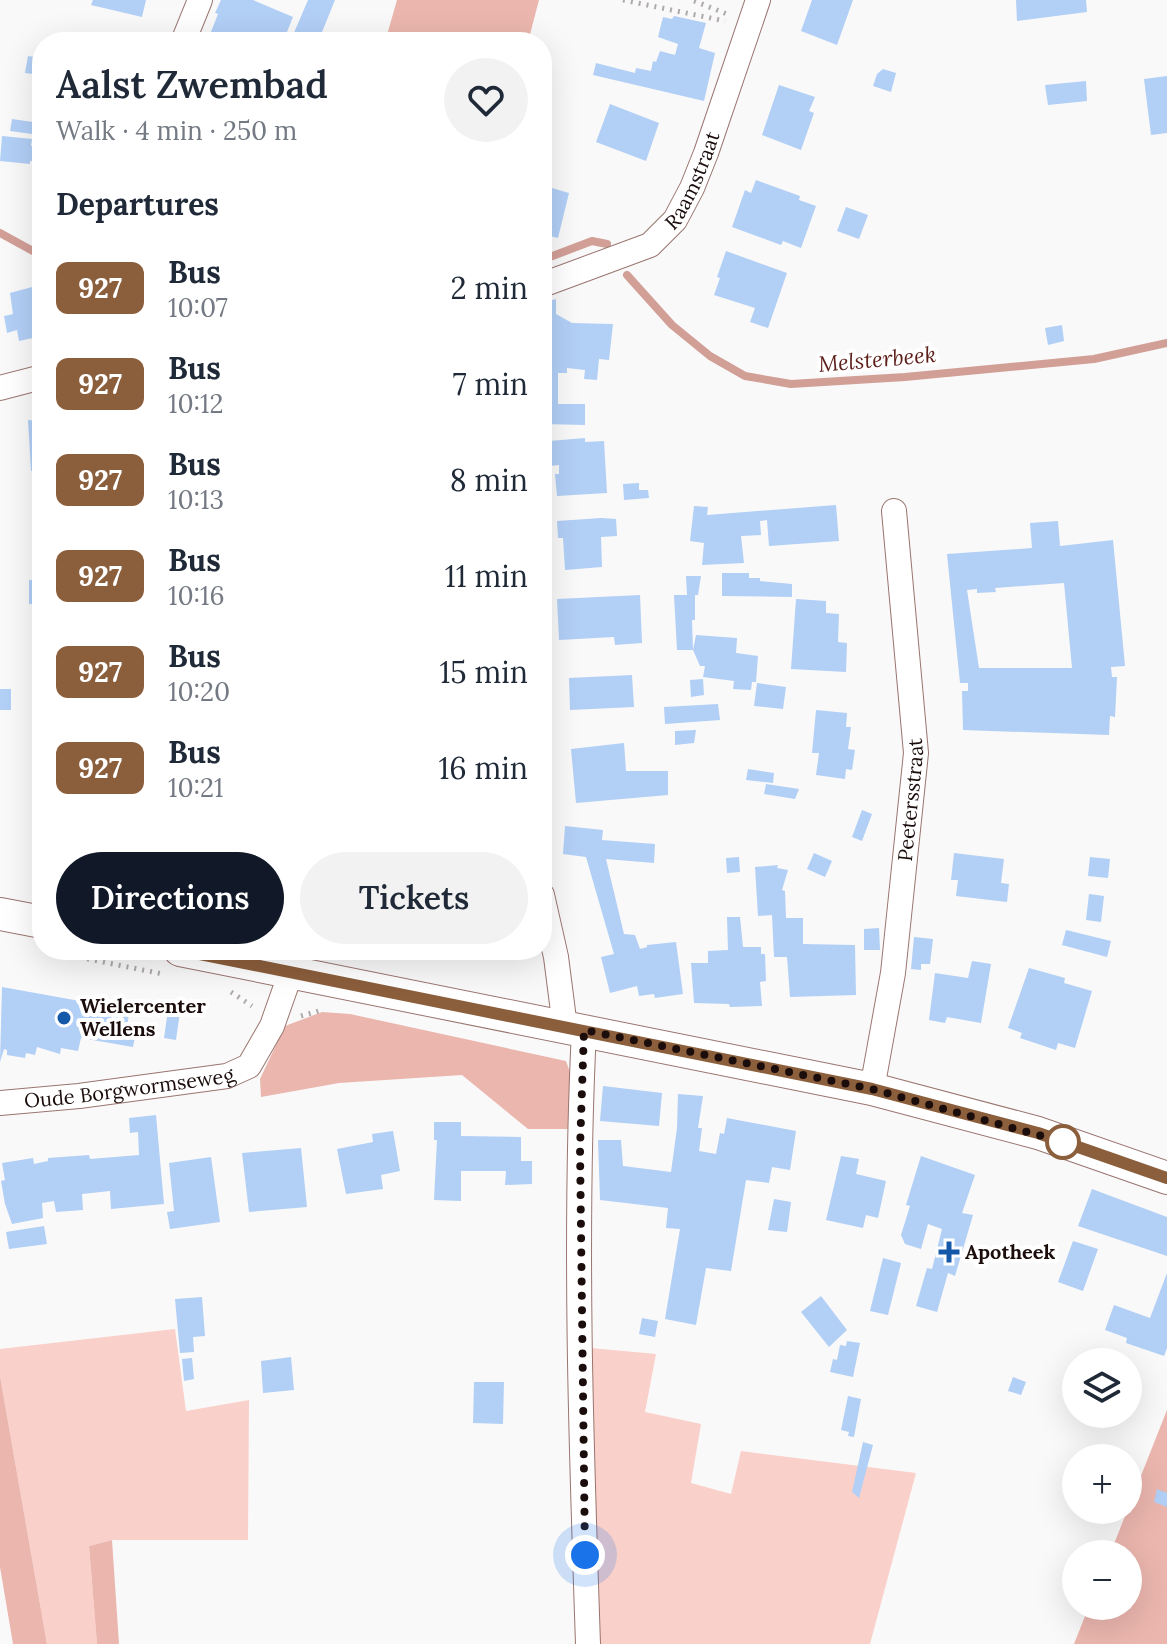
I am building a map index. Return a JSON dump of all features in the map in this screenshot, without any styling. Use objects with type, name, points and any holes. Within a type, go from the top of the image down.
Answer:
[{"type":"main road","points":[[0,914],[32,920]]},
{"type":"main road","points":[[230,960],[872,1089],[1038,1133],[1167,1178]]},
{"type":"street","points":[[187,32],[200,0]]},
{"type":"street","name":"Raamstraat","points":[[552,281],[650,245],[675,220],[701,165],[752,17]]},
{"type":"street","points":[[0,388],[32,380]]},
{"type":"street","name":"Peetersstraat","points":[[872,1089],[893,973],[916,753],[894,511]]},
{"type":"street","points":[[552,939],[574,1029],[580,1148],[588,1644]]},
{"type":"street","name":"Oude Borgwormseweg","points":[[0,1103],[227,1076],[249,1066],[272,1026],[291,972]]},
{"type":"path","points":[[623,0],[716,18],[752,17]]},
{"type":"path","points":[[694,1],[752,17]]},
{"type":"shaded area","points":[[397,0],[539,0],[531,32],[388,32]]},
{"type":"shaded area","points":[[322,1012],[350,1014],[566,1061],[573,1081],[568,1129],[528,1129],[462,1075],[339,1083],[261,1097],[260,1079],[285,1026]]},
{"type":"shaded area","points":[[175,1329],[186,1411],[249,1400],[248,1540],[112,1540],[89,1546],[97,1644],[47,1644],[0,1376],[0,1349]]},
{"type":"shaded area","points":[[591,1348],[656,1354],[645,1412],[701,1424],[691,1483],[731,1494],[741,1451],[916,1473],[870,1644],[598,1644]]},
{"type":"shaded area","points":[[0,1376],[47,1644],[13,1644],[0,1567]]},
{"type":"shaded area","points":[[1167,1410],[1167,1644],[1074,1644],[1083,1620],[1142,1620],[1142,1540],[1116,1540],[1122,1524],[1142,1524],[1142,1473]]},
{"type":"shaded area","points":[[112,1540],[119,1644],[97,1644],[89,1546]]},
{"type":"building","points":[[93,0],[146,0],[142,17],[91,5]]},
{"type":"building","points":[[221,0],[253,0],[293,17],[287,32],[211,32],[218,14],[215,13]]},
{"type":"building","points":[[308,0],[335,0],[322,32],[294,32]]},
{"type":"building","points":[[812,0],[853,0],[837,45],[801,31]]},
{"type":"building","points":[[1016,0],[1086,0],[1087,12],[1017,21]]},
{"type":"building","points":[[674,16],[706,23],[699,48],[715,53],[704,101],[593,75],[596,63],[635,73],[636,68],[651,71],[660,51],[675,55],[678,44],[658,37],[663,17],[672,19]]},
{"type":"building","points":[[28,56],[32,57],[32,74],[25,73]]},
{"type":"building","points":[[883,69],[896,73],[891,92],[873,86],[877,74]]},
{"type":"building","points":[[1167,76],[1167,133],[1151,135],[1144,79]]},
{"type":"building","points":[[1086,81],[1087,101],[1048,105],[1045,85]]},
{"type":"building","points":[[779,85],[815,97],[809,111],[814,113],[801,150],[762,135]]},
{"type":"building","points":[[610,104],[659,123],[646,161],[596,142]]},
{"type":"building","points":[[12,119],[32,122],[32,134],[10,131]]},
{"type":"building","points":[[2,136],[32,139],[30,164],[0,161]]},
{"type":"building","points":[[756,180],[800,196],[799,200],[816,206],[801,248],[783,241],[781,245],[732,227],[745,190],[751,193]]},
{"type":"building","points":[[552,188],[569,193],[558,238],[552,236]]},
{"type":"building","points":[[846,207],[868,215],[859,239],[837,231]]},
{"type":"building","points":[[726,251],[787,273],[768,328],[750,322],[755,308],[714,295]]},
{"type":"building","points":[[32,287],[32,338],[19,341],[17,330],[7,333],[4,316],[13,314],[10,293]]},
{"type":"building","points":[[556,299],[556,314],[572,323],[613,324],[609,360],[599,359],[597,380],[584,379],[585,370],[567,368],[567,373],[558,373],[558,404],[585,404],[585,425],[552,424],[552,300]]},
{"type":"building","points":[[1062,325],[1064,341],[1048,345],[1045,328]]},
{"type":"building","points":[[28,420],[32,420],[31,471]]},
{"type":"building","points":[[585,438],[585,442],[604,441],[607,493],[557,496],[555,474],[559,474],[559,465],[552,466],[552,441]]},
{"type":"building","points":[[639,483],[639,490],[648,490],[649,498],[624,500],[623,484]]},
{"type":"building","points":[[836,505],[839,541],[769,546],[767,520],[760,521],[761,535],[741,536],[744,563],[702,565],[704,543],[690,541],[694,506],[708,507],[707,515]]},
{"type":"building","points":[[616,519],[617,536],[601,537],[602,567],[565,570],[563,538],[558,538],[557,521]]},
{"type":"building","points":[[1058,521],[1060,546],[1113,540],[1125,666],[1111,667],[1112,677],[1117,677],[1115,717],[1110,716],[1109,735],[963,730],[962,691],[968,691],[968,683],[960,683],[947,554],[1032,548],[1030,523]],"holes":[[[1064,583],[1072,668],[979,668],[967,590],[996,592],[995,588]]]},
{"type":"building","points":[[722,573],[749,573],[749,578],[760,578],[760,581],[792,584],[792,597],[722,596]]},
{"type":"building","points":[[686,576],[701,576],[698,595],[695,595],[695,620],[692,620],[693,650],[677,650],[674,595],[687,595]]},
{"type":"building","points":[[29,580],[32,580],[32,604],[29,604]]},
{"type":"building","points":[[640,595],[642,643],[615,645],[614,637],[559,640],[557,599]]},
{"type":"building","points":[[796,599],[826,601],[826,613],[839,614],[838,642],[847,643],[846,672],[791,669]]},
{"type":"building","points":[[696,635],[737,638],[736,653],[758,656],[756,682],[752,682],[751,690],[733,689],[734,681],[703,677],[705,666],[700,666],[693,650]]},
{"type":"building","points":[[632,675],[634,707],[570,710],[569,678]]},
{"type":"building","points":[[703,679],[704,695],[691,697],[690,680]]},
{"type":"building","points":[[757,683],[786,687],[783,709],[754,706]]},
{"type":"building","points":[[0,689],[11,689],[11,710],[0,710]]},
{"type":"building","points":[[718,704],[720,720],[665,724],[664,707]]},
{"type":"building","points":[[816,710],[847,713],[846,727],[851,727],[848,749],[855,750],[852,770],[846,769],[845,779],[816,775],[819,753],[812,753]]},
{"type":"building","points":[[696,730],[694,743],[675,745],[675,731]]},
{"type":"building","points":[[624,743],[626,771],[668,771],[668,795],[576,803],[571,749]]},
{"type":"building","points":[[748,769],[774,773],[773,783],[746,780]]},
{"type":"building","points":[[766,784],[799,789],[795,799],[764,794]]},
{"type":"building","points":[[862,810],[872,814],[862,841],[852,837]]},
{"type":"building","points":[[565,826],[603,830],[602,840],[655,844],[654,863],[606,859],[624,934],[635,935],[640,949],[647,945],[676,942],[683,994],[655,998],[654,994],[639,996],[637,986],[610,993],[601,957],[614,954],[586,857],[563,854]]},
{"type":"building","points":[[814,853],[832,861],[825,877],[807,869]]},
{"type":"building","points":[[954,853],[1004,859],[1001,883],[1009,884],[1007,902],[956,896],[958,880],[951,880]]},
{"type":"building","points":[[739,857],[740,872],[727,873],[726,858]]},
{"type":"building","points":[[1090,857],[1110,859],[1108,878],[1088,876]]},
{"type":"building","points":[[778,865],[777,868],[788,870],[782,890],[785,891],[786,918],[803,918],[803,944],[855,945],[856,995],[790,997],[787,957],[774,957],[772,915],[758,916],[755,867]]},
{"type":"building","points":[[1089,894],[1104,896],[1101,922],[1086,920]]},
{"type":"building","points":[[727,917],[740,917],[743,947],[761,947],[761,954],[765,954],[766,981],[760,982],[762,1006],[730,1007],[729,1004],[694,1003],[691,963],[708,963],[708,951],[728,950]]},
{"type":"building","points":[[879,928],[880,950],[864,950],[864,929]]},
{"type":"building","points":[[1066,930],[1111,941],[1107,957],[1062,945]]},
{"type":"building","points":[[914,937],[933,939],[930,964],[921,964],[921,970],[911,969]]},
{"type":"building","points":[[972,961],[991,964],[981,1023],[947,1017],[945,1023],[929,1020],[935,973],[968,978]]},
{"type":"building","points":[[1029,968],[1065,978],[1064,983],[1092,991],[1075,1048],[1058,1043],[1056,1050],[1020,1038],[1022,1033],[1008,1028]]},
{"type":"building","name":"Wielercenter Wellens","points":[[2,987],[130,1010],[127,1025],[137,1027],[133,1047],[81,1038],[78,1051],[61,1048],[60,1054],[37,1047],[35,1055],[26,1053],[25,1058],[7,1055],[4,1049],[0,1062]]},
{"type":"building","points":[[168,1010],[180,1012],[176,1040],[164,1038]]},
{"type":"building","points":[[603,1086],[662,1093],[659,1126],[600,1121]]},
{"type":"building","points":[[678,1094],[703,1096],[698,1128],[702,1128],[699,1151],[716,1154],[727,1118],[796,1131],[790,1170],[772,1167],[769,1183],[746,1180],[731,1271],[706,1268],[696,1325],[665,1319],[680,1229],[666,1228],[668,1208],[600,1200],[598,1140],[621,1140],[623,1166],[671,1172]]},
{"type":"building","points":[[156,1115],[164,1204],[111,1209],[110,1191],[82,1194],[83,1210],[56,1212],[54,1201],[42,1203],[43,1218],[12,1224],[1,1181],[5,1180],[2,1163],[33,1158],[34,1164],[48,1161],[48,1158],[139,1155],[138,1132],[130,1133],[129,1118]]},
{"type":"building","points":[[434,1122],[461,1122],[461,1136],[521,1137],[521,1161],[532,1161],[532,1184],[505,1185],[506,1171],[461,1171],[461,1201],[434,1200],[437,1140],[434,1140]]},
{"type":"building","points":[[393,1131],[400,1171],[381,1175],[383,1189],[346,1194],[337,1149],[373,1142],[372,1134]]},
{"type":"building","points":[[301,1148],[307,1207],[249,1212],[242,1153]]},
{"type":"building","points":[[841,1156],[859,1159],[856,1174],[886,1181],[878,1218],[866,1215],[863,1228],[826,1220]]},
{"type":"building","name":"Apotheek","points":[[921,1156],[975,1175],[962,1213],[973,1215],[955,1276],[948,1273],[937,1312],[916,1306],[927,1268],[932,1269],[942,1229],[928,1224],[921,1249],[905,1244],[901,1235],[910,1206],[906,1205]]},
{"type":"building","points":[[211,1157],[220,1222],[170,1229],[167,1212],[174,1211],[169,1163]]},
{"type":"building","points":[[1092,1189],[1167,1217],[1167,1256],[1078,1226]]},
{"type":"building","points":[[774,1199],[791,1202],[787,1232],[768,1230]]},
{"type":"building","points":[[44,1226],[47,1244],[9,1249],[6,1232]]},
{"type":"building","points":[[1073,1241],[1098,1249],[1083,1291],[1058,1282]]},
{"type":"building","points":[[883,1258],[901,1263],[888,1315],[870,1311]]},
{"type":"building","points":[[1167,1273],[1167,1348],[1164,1356],[1126,1343],[1127,1338],[1105,1330],[1114,1305],[1150,1318]]},
{"type":"building","points":[[821,1296],[847,1330],[829,1347],[801,1312]]},
{"type":"building","points":[[202,1297],[205,1336],[193,1337],[194,1352],[180,1353],[175,1299]]},
{"type":"building","points":[[642,1318],[658,1321],[655,1337],[639,1334]]},
{"type":"building","points":[[847,1341],[860,1343],[853,1377],[830,1372],[840,1345],[846,1346]]},
{"type":"building","points":[[291,1357],[294,1390],[263,1393],[261,1361]]},
{"type":"building","points":[[192,1358],[194,1379],[184,1381],[182,1359]]},
{"type":"building","points":[[1013,1377],[1026,1382],[1021,1395],[1008,1391]]},
{"type":"building","points":[[474,1382],[504,1382],[503,1424],[473,1423]]},
{"type":"building","points":[[848,1396],[861,1399],[854,1437],[841,1430]]},
{"type":"building","points":[[863,1442],[873,1445],[859,1498],[852,1492]]},
{"type":"building","points":[[1157,1489],[1167,1493],[1167,1507],[1154,1502]]},
{"type":"waterway","name":"Melsterbeek","points":[[0,233],[32,251]]},
{"type":"waterway","name":"Melsterbeek","points":[[552,256],[592,241],[607,244]]},
{"type":"waterway","name":"Melsterbeek","points":[[627,275],[672,325],[710,356],[745,376],[791,384],[1094,359],[1167,343]]},
{"type":"bus line","name":"927","points":[[230,960],[872,1089],[1038,1133],[1167,1178]]},
{"type":"place","name":"Wielercenter Wellens","points":[[64,1018]]},
{"type":"place","name":"Apotheek","points":[[949,1252]]},
{"type":"route","points":[[585,1555],[580,1148],[584,1030],[872,1089],[1067,1143],[1063,1142]]}]
